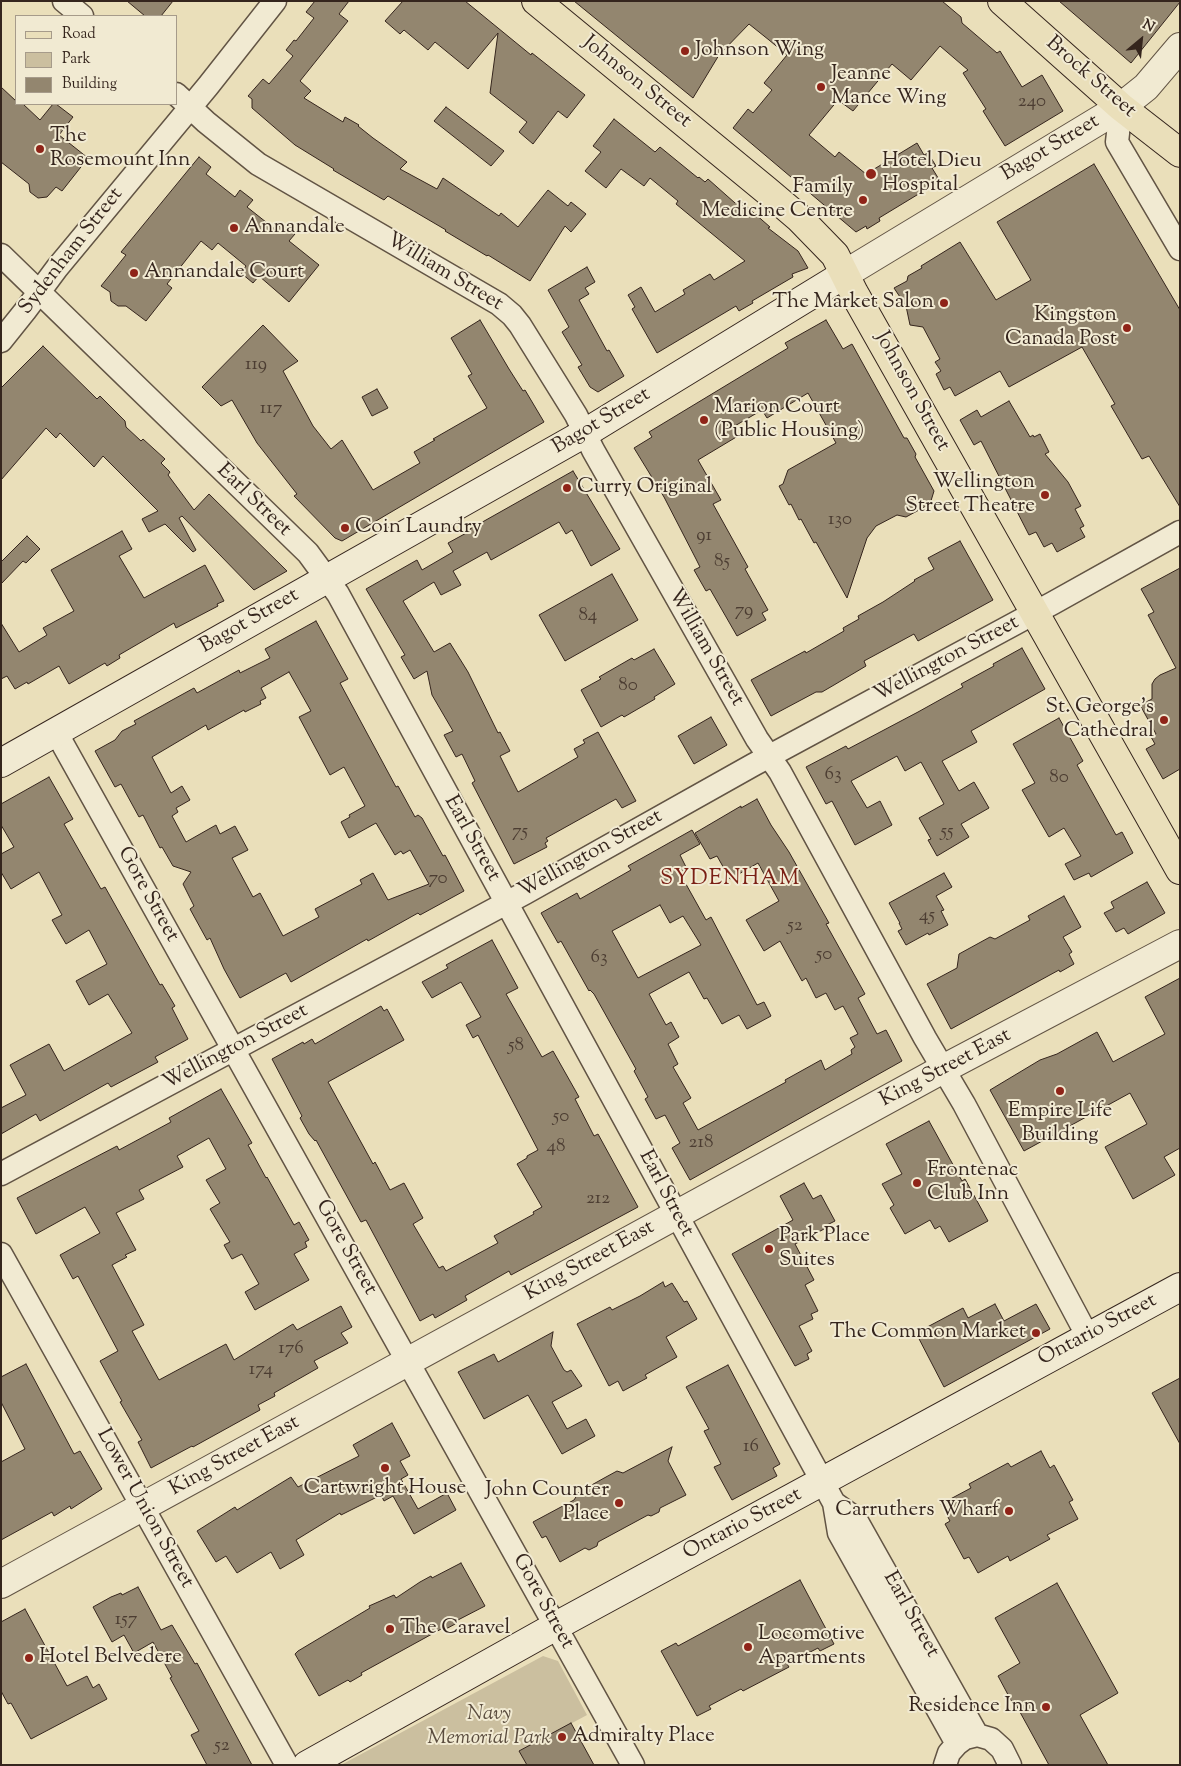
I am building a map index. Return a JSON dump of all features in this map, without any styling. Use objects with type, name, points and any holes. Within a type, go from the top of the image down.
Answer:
[{"type":"main road","name":"Johnson Street","points":[[536,1],[799,218],[835,255],[1180,870]]},
{"type":"main road","name":"Brock Street","points":[[1002,1],[1121,107],[1180,153]]},
{"type":"main road","name":"Bagot Street","points":[[1,763],[585,433],[1121,107],[1146,87],[1180,47]]},
{"type":"main road","name":"King Street East","points":[[1,1584],[943,1069],[1180,944]]},
{"type":"main road","name":"Ontario Street","points":[[307,1765],[556,1626],[828,1492],[1088,1337],[1180,1287]]},
{"type":"street","points":[[64,1],[81,15]]},
{"type":"street","name":"Sydenham Street","points":[[1,341],[183,101],[276,1]]},
{"type":"street","name":"William Street","points":[[183,101],[258,164],[499,304],[520,325],[576,415],[757,739],[780,772],[924,1038],[964,1104],[1088,1337]]},
{"type":"street","points":[[1121,107],[1117,142],[1180,249]]},
{"type":"street","name":"Earl Street","points":[[1,255],[308,553],[338,594],[828,1492],[839,1533],[957,1744]]},
{"type":"street","name":"Wellington Street","points":[[1,1174],[506,902],[1180,532]]},
{"type":"street","name":"Gore Street","points":[[56,732],[633,1765]]},
{"type":"street","name":"Lower Union Street","points":[[1,1254],[287,1765]]},
{"type":"street","name":"Earl Street","points":[[828,1492],[856,1518],[977,1735]]},
{"type":"street","points":[[945,1765],[949,1753],[957,1744],[965,1738],[977,1735],[992,1739],[1002,1749],[1010,1765]]},
{"type":"green space","name":"Navy Memorial Park","points":[[543,1656],[558,1661],[587,1715],[520,1751],[527,1765],[341,1765]]},
{"type":"building","points":[[127,1],[173,1],[162,15],[144,15]]},
{"type":"building","points":[[315,1],[349,1],[339,14],[348,21],[300,81],[311,91],[304,98],[343,122],[345,117],[359,125],[373,138],[407,162],[400,169],[437,189],[443,178],[499,216],[501,213],[518,227],[548,190],[568,206],[571,202],[586,214],[571,232],[565,226],[530,281],[388,196],[384,200],[333,170],[295,145],[252,108],[252,99],[248,96],[263,79],[269,84],[293,56],[286,50],[294,40],[296,41],[314,18],[306,12]]},
{"type":"building","points":[[403,1],[465,1],[531,55],[532,53],[585,95],[567,118],[558,111],[533,144],[519,132],[527,122],[490,93],[498,33],[468,69],[435,42],[428,50],[404,30],[400,34],[385,21]]},
{"type":"building","name":"Hotel Dieu Hospital","points":[[574,1],[942,1],[961,17],[962,23],[997,53],[1000,51],[1022,87],[1042,75],[1063,111],[1005,146],[983,111],[986,109],[963,73],[968,70],[940,46],[911,80],[892,64],[853,111],[838,100],[809,135],[835,157],[839,152],[866,174],[917,143],[924,155],[928,153],[936,166],[932,168],[940,181],[879,218],[880,221],[867,229],[866,226],[856,232],[733,128],[748,109],[753,113],[772,90],[764,83],[787,55],[769,40],[749,24],[719,55],[693,98]]},
{"type":"building","points":[[1059,1],[1180,1],[1180,2],[1131,63]]},
{"type":"building","name":"The Rosemount Inn","points":[[1,87],[15,100],[15,105],[24,105],[40,120],[52,105],[57,105],[73,117],[59,135],[88,158],[62,191],[56,187],[47,197],[38,198],[30,192],[29,184],[1,162]]},
{"type":"building","points":[[446,107],[504,151],[491,166],[434,121]]},
{"type":"building","points":[[614,119],[655,152],[660,147],[698,178],[705,182],[708,179],[735,203],[738,199],[770,227],[768,228],[798,251],[808,268],[792,274],[793,277],[752,301],[753,303],[739,311],[736,306],[657,353],[632,309],[635,307],[628,295],[641,287],[655,312],[685,294],[683,290],[710,274],[714,280],[745,261],[676,204],[678,201],[650,178],[644,186],[621,169],[606,188],[585,171],[601,152],[593,146]]},
{"type":"building","points":[[199,157],[211,167],[206,174],[235,197],[240,190],[253,200],[247,207],[276,230],[282,223],[295,234],[289,241],[319,265],[289,302],[259,276],[253,283],[241,273],[246,266],[218,243],[212,250],[201,241],[167,284],[172,288],[146,321],[126,306],[118,306],[111,301],[110,292],[101,286],[126,255],[121,252]]},
{"type":"building","name":"Kingston Canada Post","points":[[1094,164],[1180,310],[1180,507],[1149,456],[1142,459],[1111,406],[1115,404],[1082,347],[1009,387],[1000,371],[955,396],[950,387],[944,390],[936,374],[941,371],[935,362],[940,359],[923,327],[910,325],[906,306],[894,288],[907,281],[908,276],[922,268],[921,266],[960,242],[996,300],[1031,280],[997,222]]},
{"type":"building","points":[[587,267],[595,282],[585,288],[589,294],[579,300],[607,351],[609,350],[624,376],[598,392],[590,387],[578,367],[582,365],[562,332],[569,327],[548,290]]},
{"type":"building","points":[[480,320],[544,422],[342,541],[335,538],[294,496],[297,494],[257,443],[232,400],[221,406],[202,387],[263,325],[298,361],[283,371],[313,426],[331,449],[342,440],[373,490],[420,463],[414,452],[487,408],[468,376],[472,374],[451,338]]},
{"type":"building","points":[[826,320],[843,349],[852,344],[904,438],[907,438],[916,454],[915,457],[934,491],[930,504],[906,517],[897,515],[876,526],[867,538],[847,598],[816,542],[814,543],[779,486],[783,484],[788,470],[836,443],[808,393],[767,418],[762,410],[733,427],[738,436],[698,460],[721,500],[713,504],[748,567],[745,569],[768,610],[762,613],[766,620],[737,636],[710,589],[706,591],[694,570],[700,567],[664,497],[634,448],[652,437],[649,432],[788,348],[785,343]]},
{"type":"building","points":[[43,346],[97,399],[100,396],[125,421],[126,427],[141,441],[143,439],[165,459],[161,463],[170,472],[168,475],[194,510],[209,494],[287,571],[254,590],[182,516],[179,518],[196,550],[193,552],[165,524],[149,532],[142,519],[158,511],[103,456],[94,467],[60,433],[56,438],[46,428],[1,480],[1,388]]},
{"type":"building","points":[[377,389],[388,408],[372,416],[362,397]]},
{"type":"building","name":"Wellington Street Theatre","points":[[1009,401],[1030,437],[1040,434],[1049,452],[1045,454],[1068,482],[1081,506],[1075,509],[1084,526],[1080,528],[1085,537],[1057,552],[1052,543],[1044,547],[1036,532],[1029,535],[981,441],[974,445],[960,420],[977,410],[981,417]]},
{"type":"building","points":[[573,471],[620,549],[591,566],[572,530],[566,534],[559,522],[491,560],[487,552],[453,571],[461,585],[441,595],[434,582],[403,601],[434,652],[450,643],[468,672],[498,733],[500,732],[510,751],[500,756],[518,792],[578,757],[574,749],[585,743],[583,740],[598,732],[636,801],[622,808],[616,799],[546,838],[548,841],[545,843],[547,847],[514,864],[472,783],[475,781],[462,754],[456,757],[444,735],[453,731],[432,695],[427,671],[414,679],[401,657],[405,655],[366,589],[417,560],[422,570],[453,552],[448,543]]},
{"type":"building","points":[[122,531],[132,549],[119,556],[144,598],[205,565],[224,601],[176,628],[174,623],[119,655],[120,658],[107,666],[105,663],[69,684],[59,666],[28,684],[27,682],[15,689],[7,676],[1,679],[1,623],[19,652],[47,635],[43,628],[74,611],[51,570]]},
{"type":"building","points":[[27,536],[40,549],[26,563],[23,561],[1,584],[1,562]]},
{"type":"building","points":[[960,541],[993,600],[918,641],[914,634],[864,661],[866,666],[822,692],[816,692],[771,716],[751,680],[805,651],[806,653],[844,631],[843,628],[859,619],[858,616],[934,569],[928,558]]},
{"type":"building","points":[[1180,568],[1180,769],[1163,779],[1146,749],[1155,744],[1151,737],[1156,734],[1140,705],[1152,699],[1152,684],[1155,679],[1176,668],[1148,615],[1154,612],[1141,589]]},
{"type":"building","points":[[612,574],[638,620],[565,661],[539,615]]},
{"type":"building","points":[[316,621],[348,679],[340,683],[396,787],[398,786],[415,817],[418,815],[422,818],[464,891],[420,915],[418,913],[368,941],[367,939],[291,982],[286,973],[240,998],[210,938],[207,940],[190,909],[194,906],[183,884],[191,872],[173,866],[162,847],[160,848],[143,815],[139,817],[121,784],[115,787],[95,751],[115,740],[122,731],[136,724],[134,721],[194,688],[197,693],[239,670],[240,673],[270,658],[265,649]],"holes":[[[289,672],[311,711],[299,717],[330,775],[344,767],[365,806],[341,822],[349,838],[376,823],[395,855],[401,851],[403,854],[410,850],[429,884],[388,900],[373,873],[360,880],[362,884],[315,909],[319,917],[283,936],[260,893],[253,897],[232,858],[248,850],[235,826],[220,834],[216,825],[186,842],[172,816],[178,812],[176,808],[190,800],[182,786],[171,793],[152,757],[206,725],[208,730],[244,710],[245,712],[261,704],[260,701],[266,698],[261,688]]]},
{"type":"building","points":[[1022,648],[1045,689],[971,731],[977,742],[942,761],[959,791],[974,782],[989,808],[961,824],[969,837],[937,856],[928,840],[931,839],[919,818],[944,804],[921,762],[905,771],[897,756],[851,781],[867,808],[880,801],[892,825],[855,845],[832,801],[826,804],[806,767],[846,746],[848,749],[918,712],[963,687],[961,684]]},
{"type":"building","points":[[654,649],[675,684],[654,697],[655,699],[624,717],[622,715],[601,727],[581,690],[632,658],[634,660]]},
{"type":"building","points":[[711,717],[727,745],[694,764],[678,736]]},
{"type":"building","points":[[1059,718],[1083,761],[1077,765],[1116,835],[1122,832],[1133,853],[1091,877],[1089,873],[1074,880],[1065,864],[1081,856],[1064,828],[1049,837],[1022,790],[1035,783],[1013,744]]},
{"type":"building","points":[[49,777],[73,819],[64,824],[101,889],[105,887],[160,985],[162,984],[175,1006],[172,1008],[188,1039],[155,1057],[158,1062],[111,1087],[108,1083],[40,1121],[36,1114],[1,1134],[1,1108],[26,1095],[10,1065],[49,1044],[64,1071],[132,1033],[108,994],[89,1005],[76,981],[107,964],[89,930],[66,944],[52,920],[62,915],[39,872],[11,889],[1,872],[1,854],[14,847],[1,825],[1,804]]},
{"type":"building","points":[[757,799],[829,923],[826,924],[865,994],[858,998],[877,1034],[886,1030],[902,1061],[690,1180],[672,1148],[680,1143],[665,1115],[656,1119],[645,1099],[648,1097],[634,1071],[636,1069],[594,994],[589,991],[561,941],[558,943],[541,913],[577,893],[580,899],[631,870],[628,866],[692,830],[700,844],[680,855],[688,871],[682,877],[706,920],[711,917],[757,1005],[764,1002],[771,1016],[747,1029],[739,1015],[722,1024],[707,998],[704,999],[689,972],[649,994],[666,1025],[671,1022],[679,1037],[668,1044],[678,1064],[673,1067],[691,1098],[683,1103],[698,1130],[786,1082],[785,1080],[821,1060],[825,1070],[852,1054],[851,1050],[855,1047],[850,1038],[858,1034],[843,1006],[835,1010],[826,993],[816,998],[806,978],[802,981],[780,941],[764,951],[746,920],[779,901],[758,863],[730,879],[717,856],[710,859],[695,833],[741,806],[741,808]],"holes":[[[660,905],[670,923],[683,916],[701,945],[638,978],[612,931]]]},
{"type":"building","points":[[944,873],[952,887],[936,896],[944,910],[941,911],[948,925],[906,945],[898,931],[902,929],[900,923],[889,903]]},
{"type":"building","points":[[1147,882],[1165,913],[1128,934],[1124,928],[1116,932],[1104,913],[1114,908],[1111,902]]},
{"type":"building","points":[[1064,896],[1081,927],[1063,937],[1072,952],[1069,954],[1074,964],[1060,972],[1059,970],[951,1029],[927,984],[957,968],[959,954],[990,937],[995,939],[1030,920],[1028,916]]},
{"type":"building","points":[[492,940],[518,988],[506,994],[542,1057],[553,1051],[579,1097],[575,1099],[594,1136],[598,1134],[638,1207],[511,1275],[509,1271],[465,1296],[467,1300],[435,1318],[433,1314],[420,1321],[366,1220],[361,1222],[316,1140],[309,1134],[300,1118],[302,1116],[272,1059],[303,1042],[304,1044],[312,1039],[315,1044],[381,1006],[384,1011],[387,1009],[404,1040],[328,1082],[373,1164],[375,1162],[390,1190],[404,1183],[423,1218],[413,1224],[439,1268],[443,1266],[446,1271],[498,1243],[494,1236],[534,1214],[533,1212],[542,1207],[517,1164],[538,1150],[478,1035],[473,1038],[466,1025],[481,1017],[461,982],[432,998],[422,982],[448,968],[446,965]]},
{"type":"building","points":[[1180,978],[1180,1148],[1164,1157],[1175,1175],[1133,1199],[1105,1147],[1147,1124],[1130,1093],[1024,1151],[990,1090],[1040,1060],[1057,1054],[1097,1032],[1113,1062],[1165,1034],[1145,997]]},
{"type":"building","points":[[221,1089],[252,1143],[248,1145],[266,1178],[294,1225],[299,1222],[309,1240],[305,1242],[307,1247],[294,1254],[309,1280],[255,1310],[245,1292],[259,1284],[242,1254],[232,1259],[224,1245],[230,1242],[210,1209],[220,1203],[206,1180],[226,1169],[209,1138],[177,1156],[183,1167],[139,1190],[144,1199],[116,1213],[136,1250],[125,1255],[127,1257],[112,1265],[144,1325],[132,1331],[159,1380],[226,1344],[234,1360],[293,1324],[297,1330],[341,1306],[352,1327],[341,1333],[348,1343],[314,1361],[318,1368],[274,1393],[275,1396],[258,1405],[260,1410],[151,1468],[138,1442],[142,1440],[120,1402],[122,1401],[100,1361],[118,1351],[78,1276],[73,1279],[60,1255],[100,1233],[85,1207],[36,1234],[17,1198],[117,1146],[119,1150],[171,1122],[169,1118]]},
{"type":"building","name":"Frontenac Club Inn","points":[[929,1121],[962,1181],[965,1179],[988,1221],[949,1242],[940,1226],[935,1229],[930,1220],[905,1234],[890,1208],[894,1205],[882,1184],[902,1174],[886,1144]]},
{"type":"building","name":"Park Place Suites","points":[[804,1183],[813,1199],[821,1195],[835,1221],[827,1225],[828,1227],[795,1244],[814,1280],[805,1285],[818,1311],[811,1314],[813,1319],[799,1326],[812,1351],[807,1354],[809,1359],[795,1366],[732,1254],[793,1220],[780,1196]]},
{"type":"building","points":[[663,1282],[665,1287],[672,1283],[684,1302],[687,1301],[697,1319],[666,1337],[677,1357],[645,1375],[647,1378],[623,1391],[618,1381],[609,1386],[577,1324],[610,1307],[612,1310]]},
{"type":"building","points":[[995,1304],[1004,1321],[1036,1304],[1050,1329],[944,1387],[916,1333],[963,1308],[968,1318]]},
{"type":"building","points":[[553,1332],[551,1346],[564,1370],[567,1372],[571,1370],[582,1386],[552,1402],[567,1429],[586,1419],[595,1436],[562,1454],[528,1395],[484,1419],[458,1372],[494,1354],[498,1362]]},
{"type":"building","points":[[26,1364],[74,1454],[80,1451],[102,1489],[71,1509],[70,1506],[54,1516],[52,1512],[1,1540],[1,1462],[25,1449],[1,1402],[1,1377]]},
{"type":"building","points":[[728,1365],[780,1464],[773,1468],[777,1476],[732,1500],[714,1467],[721,1464],[704,1431],[709,1429],[686,1387]]},
{"type":"building","points":[[1180,1378],[1180,1444],[1152,1393]]},
{"type":"building","points":[[392,1423],[410,1456],[400,1461],[408,1475],[401,1479],[418,1509],[447,1493],[456,1510],[414,1534],[393,1496],[384,1501],[381,1495],[341,1515],[340,1513],[296,1540],[304,1555],[280,1569],[271,1552],[237,1573],[226,1556],[216,1562],[197,1531],[235,1507],[237,1510],[291,1477],[298,1487],[359,1456],[353,1445]]},
{"type":"building","name":"John Counter Place","points":[[672,1447],[668,1461],[686,1495],[660,1508],[659,1512],[651,1516],[648,1515],[598,1542],[597,1546],[589,1550],[585,1548],[560,1562],[546,1536],[542,1538],[533,1522],[574,1500],[579,1492],[617,1471],[623,1473]]},
{"type":"building","name":"Carruthers Wharf","points":[[1041,1451],[1050,1468],[1054,1465],[1073,1500],[1069,1502],[1078,1519],[1047,1535],[1050,1539],[1010,1561],[1008,1556],[978,1573],[969,1557],[964,1559],[945,1524],[950,1521],[941,1504],[971,1488],[969,1484],[1008,1463],[1011,1467]]},
{"type":"building","name":"The Caravel","points":[[461,1563],[485,1606],[456,1621],[457,1623],[444,1630],[443,1628],[361,1673],[362,1675],[350,1682],[348,1680],[319,1696],[295,1654],[298,1651],[370,1608],[369,1606],[394,1595],[396,1598],[431,1576],[432,1578]]},
{"type":"building","name":"Locomotive Apartments","points":[[800,1580],[834,1644],[820,1651],[818,1648],[787,1664],[789,1667],[709,1706],[711,1709],[697,1716],[661,1651],[676,1643],[678,1646]]},
{"type":"building","points":[[1057,1583],[1118,1693],[1080,1715],[1108,1765],[1049,1765],[998,1676],[1020,1663],[995,1618]]},
{"type":"building","points":[[138,1587],[161,1630],[172,1625],[195,1664],[197,1663],[252,1765],[207,1765],[191,1735],[199,1731],[153,1642],[134,1653],[124,1635],[112,1642],[93,1607],[111,1597],[121,1593],[122,1595]]},
{"type":"building","points":[[25,1609],[67,1686],[87,1676],[93,1688],[99,1684],[107,1699],[31,1739],[11,1703],[8,1704],[1,1691],[1,1622]]},
{"type":"building","name":"Admiralty Place","points":[[571,1723],[594,1765],[527,1765],[519,1751]]},
{"type":"place","name":"Johnson Wing","points":[[685,51]]},
{"type":"place","name":"Jeanne Mance Wing","points":[[821,87]]},
{"type":"place","name":"The Rosemount Inn","points":[[40,149]]},
{"type":"place","name":"Hotel Dieu Hospital","points":[[871,174]]},
{"type":"place","name":"Family Medicine Centre","points":[[863,200]]},
{"type":"place","name":"Annandale","points":[[234,228]]},
{"type":"place","name":"Annandale Court","points":[[134,273]]},
{"type":"place","name":"The Market Salon","points":[[944,303]]},
{"type":"place","name":"Kingston Canada Post","points":[[1127,328]]},
{"type":"place","name":"Marion Court (Public Housing)","points":[[704,420]]},
{"type":"place","name":"Curry Original","points":[[567,488]]},
{"type":"place","name":"Wellington Street Theatre","points":[[1045,495]]},
{"type":"place","name":"Coin Laundry","points":[[345,528]]},
{"type":"place","name":"St. George's Cathedral","points":[[1164,720]]},
{"type":"place","name":"Empire Life Building","points":[[1060,1091]]},
{"type":"place","name":"Frontenac Club Inn","points":[[917,1183]]},
{"type":"place","name":"Park Place Suites","points":[[769,1249]]},
{"type":"place","name":"The Common Market","points":[[1036,1333]]},
{"type":"place","name":"Cartwright House","points":[[385,1468]]},
{"type":"place","name":"John Counter Place","points":[[619,1503]]},
{"type":"place","name":"Carruthers Wharf","points":[[1009,1511]]},
{"type":"place","name":"The Caravel","points":[[390,1629]]},
{"type":"place","name":"Locomotive Apartments","points":[[748,1647]]},
{"type":"place","name":"Hotel Belvedere","points":[[29,1658]]},
{"type":"place","name":"Residence Inn","points":[[1046,1707]]},
{"type":"place","name":"Admiralty Place","points":[[562,1737]]},
{"type":"district","name":"SYDENHAM","points":[[730,880]]}]
